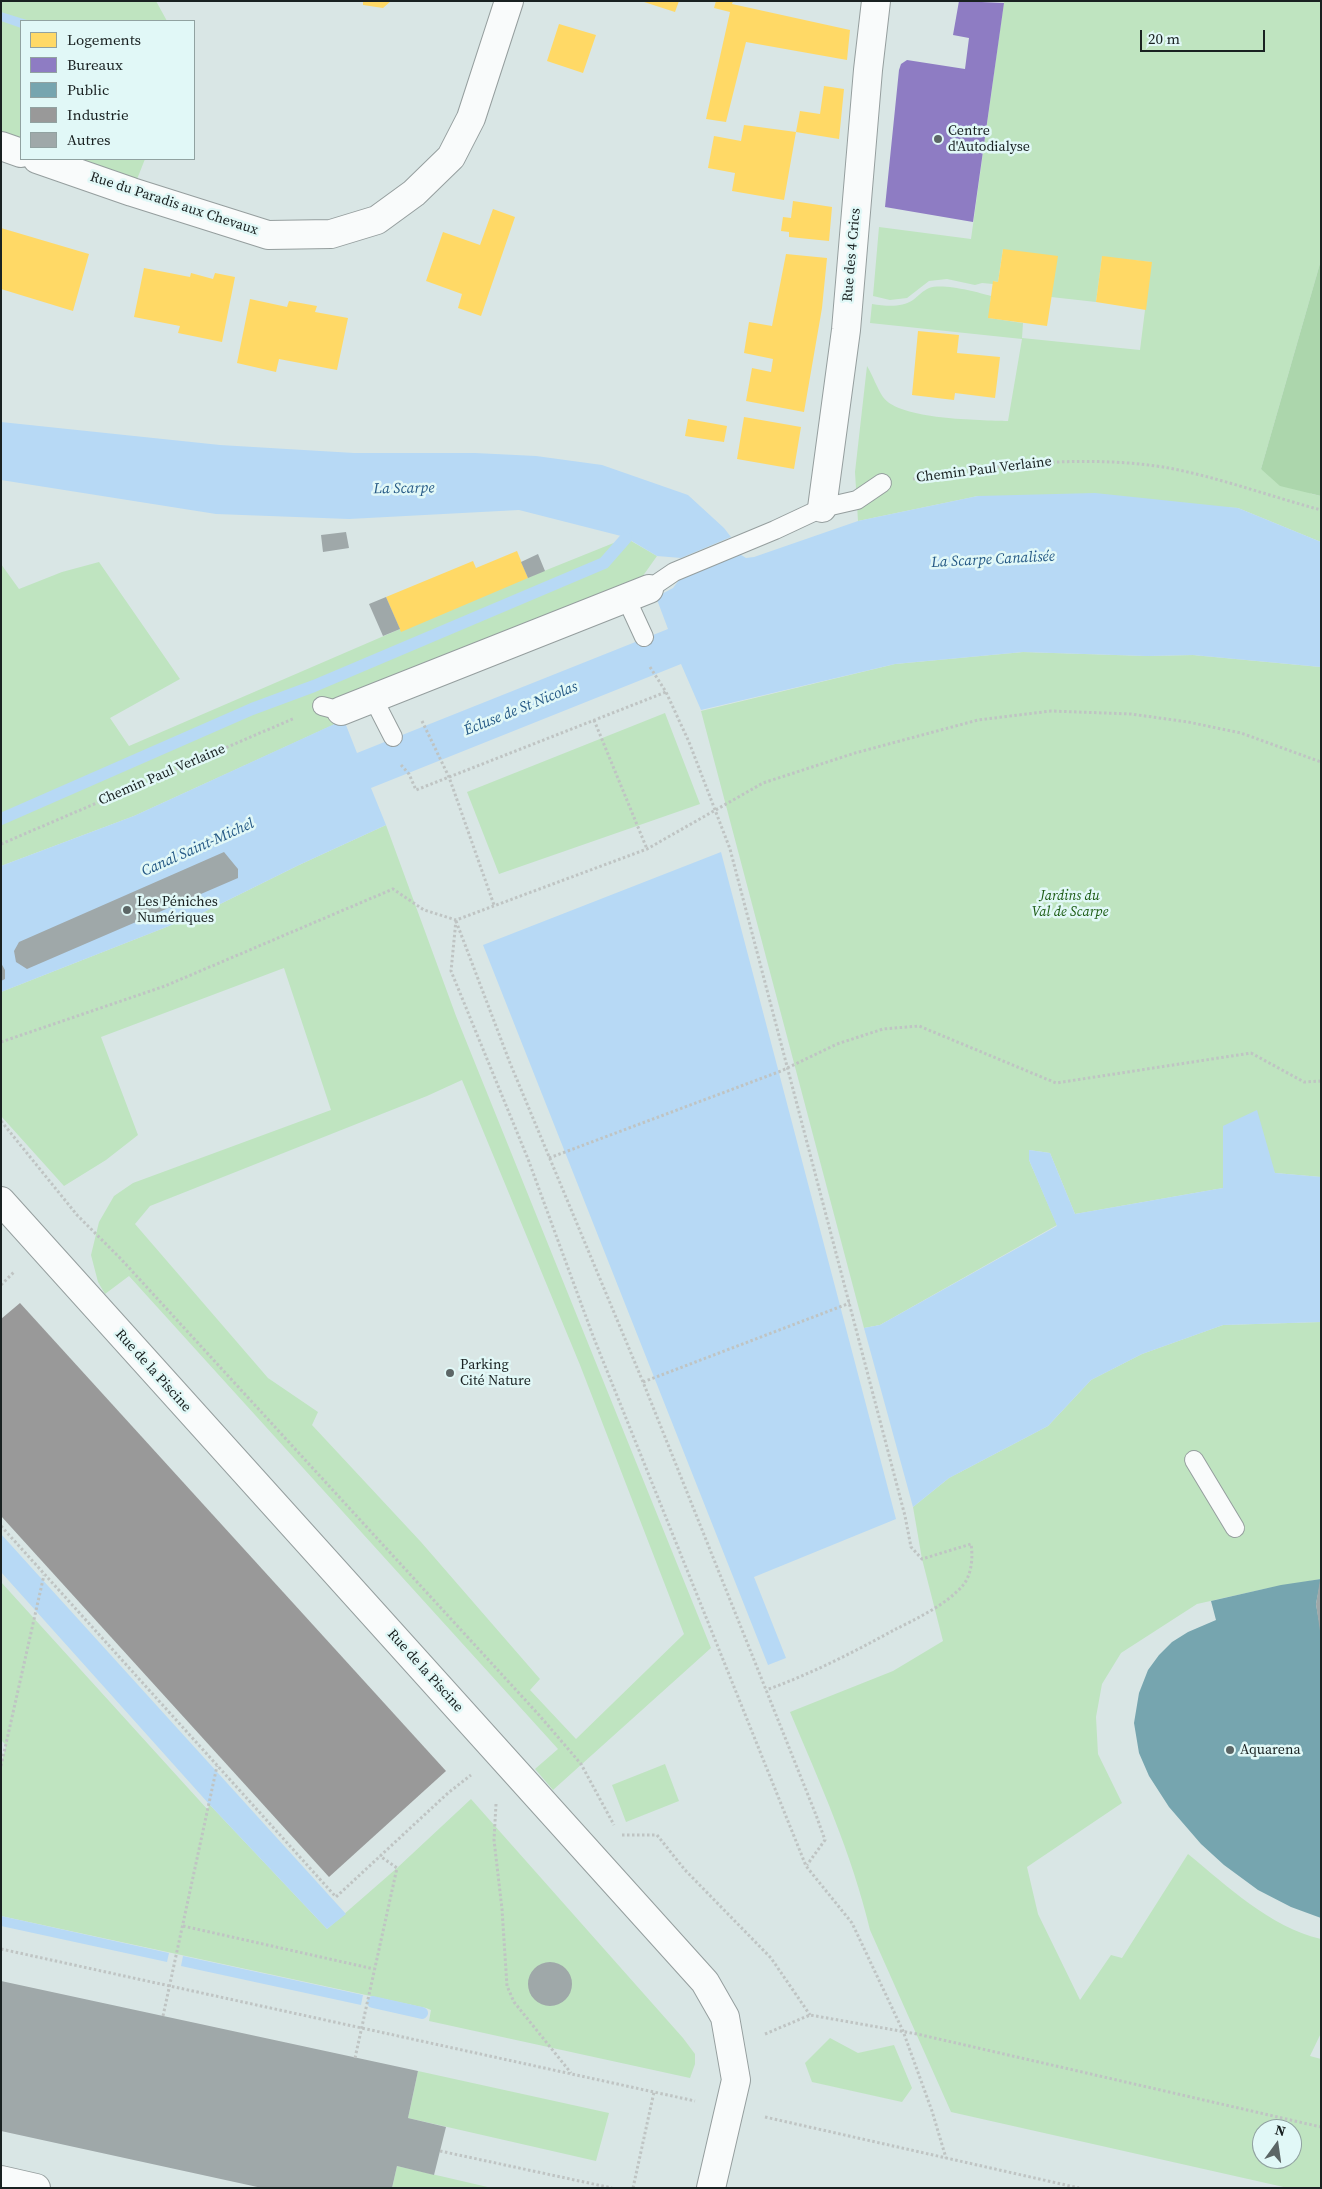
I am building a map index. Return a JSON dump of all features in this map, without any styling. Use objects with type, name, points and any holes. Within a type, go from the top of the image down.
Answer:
[{"type":"street","name":"Rue du Paradis aux Chevaux","points":[[40,160],[132,192],[268,235],[331,234],[377,220],[414,193],[451,157],[471,118],[509,1]]},
{"type":"street","name":"Rue des 4 Crics","points":[[822,508],[846,330],[868,70],[876,1]]},
{"type":"street","points":[[1,146],[20,153]]},
{"type":"street","points":[[332,709],[373,698],[637,594]]},
{"type":"street","name":"Rue de la Piscine","points":[[1,1201],[705,1982],[725,2017],[736,2080],[711,2188]]},
{"type":"street","points":[[1,2180],[36,2188]]},
{"type":"lane","points":[[644,637],[637,594],[674,572],[822,508],[857,500],[882,483]]},
{"type":"lane","points":[[373,698],[393,737]]},
{"type":"lane","points":[[1194,1460],[1235,1528]]},
{"type":"path","name":"Chemin Paul Verlaine","points":[[882,483],[996,466],[1053,461],[1133,464],[1163,467],[1199,475],[1321,510]]},
{"type":"path","points":[[655,676],[666,692],[690,742],[730,849],[850,1303],[905,1516],[911,1547],[922,1559],[971,1544],[973,1554],[968,1576],[963,1585],[936,1609],[836,1661],[766,1690]]},
{"type":"path","points":[[409,774],[416,790],[666,692]]},
{"type":"path","name":"Chemin Paul Verlaine","points":[[1,844],[332,709]]},
{"type":"path","points":[[1,1042],[165,986],[393,889],[424,910],[456,920],[647,850],[763,783],[855,753],[978,720],[1051,711],[1130,714],[1188,722],[1241,733],[1321,762]]},
{"type":"path","points":[[594,720],[647,850]]},
{"type":"path","points":[[422,721],[449,777],[494,905]]},
{"type":"path","points":[[456,920],[506,1054],[643,1382],[825,1840],[806,1866]]},
{"type":"path","points":[[456,920],[451,971],[528,1159],[593,1336],[806,1866],[852,1923],[903,2031],[932,2111],[946,2158]]},
{"type":"path","points":[[549,1158],[781,1071],[837,1044],[883,1029],[919,1026],[1056,1082],[1251,1053],[1304,1082],[1321,1081]]},
{"type":"path","points":[[1,1122],[77,1215],[121,1259],[545,1722],[581,1764],[616,1827]]},
{"type":"path","points":[[643,1382],[850,1303]]},
{"type":"path","points":[[1,1526],[336,1897],[448,1793],[499,1752]]},
{"type":"path","points":[[1,1766],[44,1575]]},
{"type":"path","points":[[499,1752],[494,1840],[502,1909],[507,1986],[514,2002],[571,2074]]},
{"type":"path","points":[[163,2016],[218,1766]]},
{"type":"path","points":[[620,1835],[657,1835],[685,1870],[771,1958],[810,2015]]},
{"type":"path","points":[[355,2058],[397,1868],[380,1856]]},
{"type":"path","points":[[183,1926],[374,1969]]},
{"type":"path","points":[[1,1949],[730,2108],[1079,2188]]},
{"type":"path","points":[[731,2046],[748,2042],[810,2015],[903,2031],[1321,2127]]},
{"type":"path","points":[[633,2188],[654,2092]]},
{"type":"path","points":[[440,2151],[612,2188]]},
{"type":"green space","points":[[1,1],[156,1],[166,20],[20,20],[20,153],[1,146]]},
{"type":"green space","points":[[1004,1],[1321,1],[1321,260],[1261,469],[1312,494],[1321,496],[1321,542],[1238,508],[978,496],[858,521],[855,472],[867,366],[883,397],[892,405],[905,410],[941,417],[1008,421],[1022,339],[870,323],[872,304],[888,306],[908,303],[929,288],[960,289],[991,296],[989,318],[1023,323],[1022,338],[1140,350],[1151,262],[1102,257],[1096,302],[1051,297],[1003,249],[998,282],[993,281],[993,284],[982,283],[975,285],[947,279],[929,281],[907,298],[890,300],[873,296],[879,227],[971,239]]},
{"type":"green space","points":[[40,160],[145,160],[132,192]]},
{"type":"green space","points":[[1321,260],[1321,496],[1280,486],[1261,469]]},
{"type":"green space","points":[[626,538],[657,556],[640,580],[344,720],[134,816],[1,866],[1,564],[19,589],[62,572],[99,562],[180,679],[110,718],[129,746],[400,629]]},
{"type":"green space","name":"Jardins du Val de Scarpe","points":[[1023,652],[1147,656],[1193,655],[1321,667],[1321,1177],[1275,1173],[1223,1126],[1223,1188],[1075,1214],[1050,1153],[1029,1150],[1029,1160],[1057,1225],[880,1325],[864,1328],[701,711],[895,664]]},
{"type":"green space","points":[[665,713],[700,804],[499,874],[467,792]]},
{"type":"green space","points":[[386,825],[456,1016],[711,1648],[553,1790],[535,1769],[558,1749],[129,1276],[105,1294],[98,1282],[91,1255],[99,1222],[114,1196],[133,1183],[331,1110],[284,968],[101,1037],[138,1135],[106,1160],[64,1186],[1,1116],[1,992],[202,913]],"holes":[[[462,1080],[580,1365],[684,1634],[576,1739],[530,1690],[540,1679],[421,1542],[312,1425],[318,1412],[268,1378],[135,1224],[150,1206],[427,1096]]]},
{"type":"green space","points":[[1321,1322],[1321,1579],[1197,1604],[1121,1653],[1102,1684],[1096,1717],[1098,1754],[1122,1803],[1027,1867],[1038,1914],[1080,2000],[1111,1955],[1122,1958],[1188,1854],[1234,1892],[1267,1915],[1302,1933],[1321,1939],[1321,2033],[1310,2056],[1321,2059],[1321,2188],[1288,2188],[951,2112],[870,1930],[845,1846],[790,1712],[893,1671],[943,1641],[922,1559],[913,1507],[949,1478],[1048,1426],[1091,1380],[1142,1354],[1223,1325]]},
{"type":"green space","points":[[1,1582],[208,1810],[209,1804],[327,1929],[397,1868],[471,1799],[683,2038],[695,2054],[695,2064],[690,2078],[429,2021],[431,2010],[426,2008],[1,1916],[1,1766],[6,1745],[1,1740]]},
{"type":"green space","points":[[665,1764],[679,1801],[626,1822],[612,1785]]},
{"type":"green space","points":[[830,2038],[858,2053],[894,2045],[912,2088],[902,2102],[812,2082],[805,2063]]},
{"type":"green space","points":[[418,2071],[609,2113],[596,2161],[408,2118]]},
{"type":"green space","points":[[397,2166],[492,2188],[392,2188]]},
{"type":"water","points":[[1,12],[27,20],[20,20],[20,28],[1,21]]},
{"type":"water","name":"La Scarpe","points":[[1,422],[220,445],[354,453],[475,453],[536,456],[602,465],[688,495],[724,528],[731,537],[681,558],[657,556],[625,537],[519,510],[349,519],[216,514],[1,480]]},
{"type":"water","points":[[1095,493],[1238,508],[1321,542],[1321,667],[1193,655],[1147,656],[1023,652],[895,664],[701,710],[681,664],[371,788],[386,825],[202,913],[1,992],[1,866],[134,816],[341,721],[344,720],[357,753],[668,629],[656,597],[673,588],[682,576],[738,553],[746,558],[754,557],[858,521],[978,496]]},
{"type":"water","points":[[721,852],[896,1519],[754,1577],[786,1658],[768,1665],[483,945]]},
{"type":"water","points":[[1257,1110],[1275,1173],[1321,1177],[1321,1322],[1223,1325],[1142,1354],[1091,1380],[1048,1426],[949,1478],[913,1507],[864,1328],[880,1325],[1057,1226],[1029,1160],[1029,1150],[1050,1153],[1075,1214],[1223,1188],[1223,1126]]},
{"type":"water","points":[[1,1534],[346,1914],[327,1929],[209,1804],[1,1572]]},
{"type":"water","points":[[1,1916],[169,1953],[167,1962],[1,1926]]},
{"type":"water","points":[[183,1956],[363,1995],[361,2005],[181,1966]]},
{"type":"building: Logements","points":[[363,1],[391,1],[383,8],[363,5]]},
{"type":"building: Logements","points":[[641,1],[679,1],[675,12]]},
{"type":"building: Logements","points":[[716,1],[733,1],[732,4],[850,30],[847,60],[746,42],[726,122],[706,119],[730,12],[714,8]]},
{"type":"building: Logements","points":[[559,24],[596,35],[583,73],[547,61]]},
{"type":"building: Logements","points":[[824,86],[844,89],[839,139],[796,132],[800,111],[820,114]]},
{"type":"building: Logements","points":[[744,125],[796,132],[784,200],[732,191],[735,173],[708,168],[714,136],[741,141]]},
{"type":"building: Logements","points":[[793,201],[832,207],[829,241],[789,237],[789,232],[781,231],[783,217],[791,218]]},
{"type":"building: Logements","points":[[493,209],[515,217],[481,316],[458,308],[462,294],[426,281],[443,232],[480,245]]},
{"type":"building: Logements","points":[[1,228],[89,254],[73,311],[1,289]]},
{"type":"building: Logements","points":[[1003,249],[1058,256],[1047,326],[988,318],[993,281],[998,282]]},
{"type":"building: Logements","points":[[786,254],[827,258],[822,308],[804,412],[746,401],[752,368],[771,372],[773,359],[744,353],[749,322],[772,326]]},
{"type":"building: Logements","points":[[1102,256],[1152,262],[1146,310],[1096,302]]},
{"type":"building: Logements","points":[[144,268],[190,277],[191,273],[213,279],[215,273],[235,277],[222,342],[178,333],[180,326],[134,317]]},
{"type":"building: Logements","points":[[250,299],[287,307],[289,301],[317,306],[315,312],[348,318],[337,370],[279,359],[276,372],[237,363]]},
{"type":"building: Logements","points":[[918,331],[959,335],[957,353],[1000,357],[995,398],[955,393],[954,400],[912,395]]},
{"type":"building: Logements","points":[[744,417],[801,427],[794,469],[737,459]]},
{"type":"building: Logements","points":[[688,419],[727,426],[724,442],[685,436]]},
{"type":"building: Logements","points":[[517,551],[528,578],[401,632],[386,597],[473,561],[476,568]]},
{"type":"building: Bureaux","name":"Centre d'Autodialyse","points":[[959,1],[1004,3],[973,222],[885,207],[901,64],[907,60],[965,69],[969,38],[953,35]]},
{"type":"building: Public","name":"Aquarena","points":[[1321,1579],[1316,1604],[1321,1632],[1321,1918],[1291,1907],[1258,1890],[1224,1865],[1201,1844],[1169,1807],[1149,1776],[1139,1753],[1134,1723],[1139,1693],[1148,1670],[1172,1642],[1188,1632],[1216,1620],[1211,1601],[1281,1585]]},
{"type":"building: Industrie","points":[[20,1303],[446,1771],[329,1877],[1,1516],[1,1319]]},
{"type":"building: Autres","points":[[346,532],[349,548],[323,552],[321,535]]},
{"type":"building: Autres","points":[[538,554],[545,571],[528,578],[521,562]]},
{"type":"building: Autres","points":[[386,597],[400,629],[383,636],[369,604]]},
{"type":"building: Autres","name":"Les Péniches Numériques","points":[[224,852],[238,869],[238,878],[27,969],[16,962],[14,951],[19,942]]},
{"type":"building: Autres","points":[[1,963],[5,970],[5,979],[1,981]]},
{"type":"building: Autres","points":[[1320,1580],[1321,1631],[1316,1604]]},
{"type":"building: Autres","points":[[554,1962],[566,1968],[571,1976],[571,1992],[566,2000],[558,2005],[546,2006],[534,2000],[529,1992],[528,1980],[534,1968],[542,1963]]},
{"type":"building: Autres","points":[[1,1981],[418,2071],[408,2118],[446,2127],[434,2175],[397,2166],[392,2188],[262,2188],[1,2131]]},
{"type":"waterway","points":[[1,819],[252,709],[314,686],[604,563],[626,538]]},
{"type":"waterway","points":[[373,2002],[422,2013]]},
{"type":"place","name":"Centre d'Autodialyse","points":[[938,139]]},
{"type":"place","name":"Les Péniches Numériques","points":[[127,910]]},
{"type":"place","name":"Parking Cité Nature","points":[[450,1373]]},
{"type":"place","name":"Aquarena","points":[[1230,1750]]},
{"type":"water label","name":"La Scarpe Canalisée","points":[[993,560]]},
{"type":"water label","name":"Écluse de St Nicolas","points":[[521,709]]},
{"type":"water label","name":"Canal Saint-Michel","points":[[198,848]]}]
